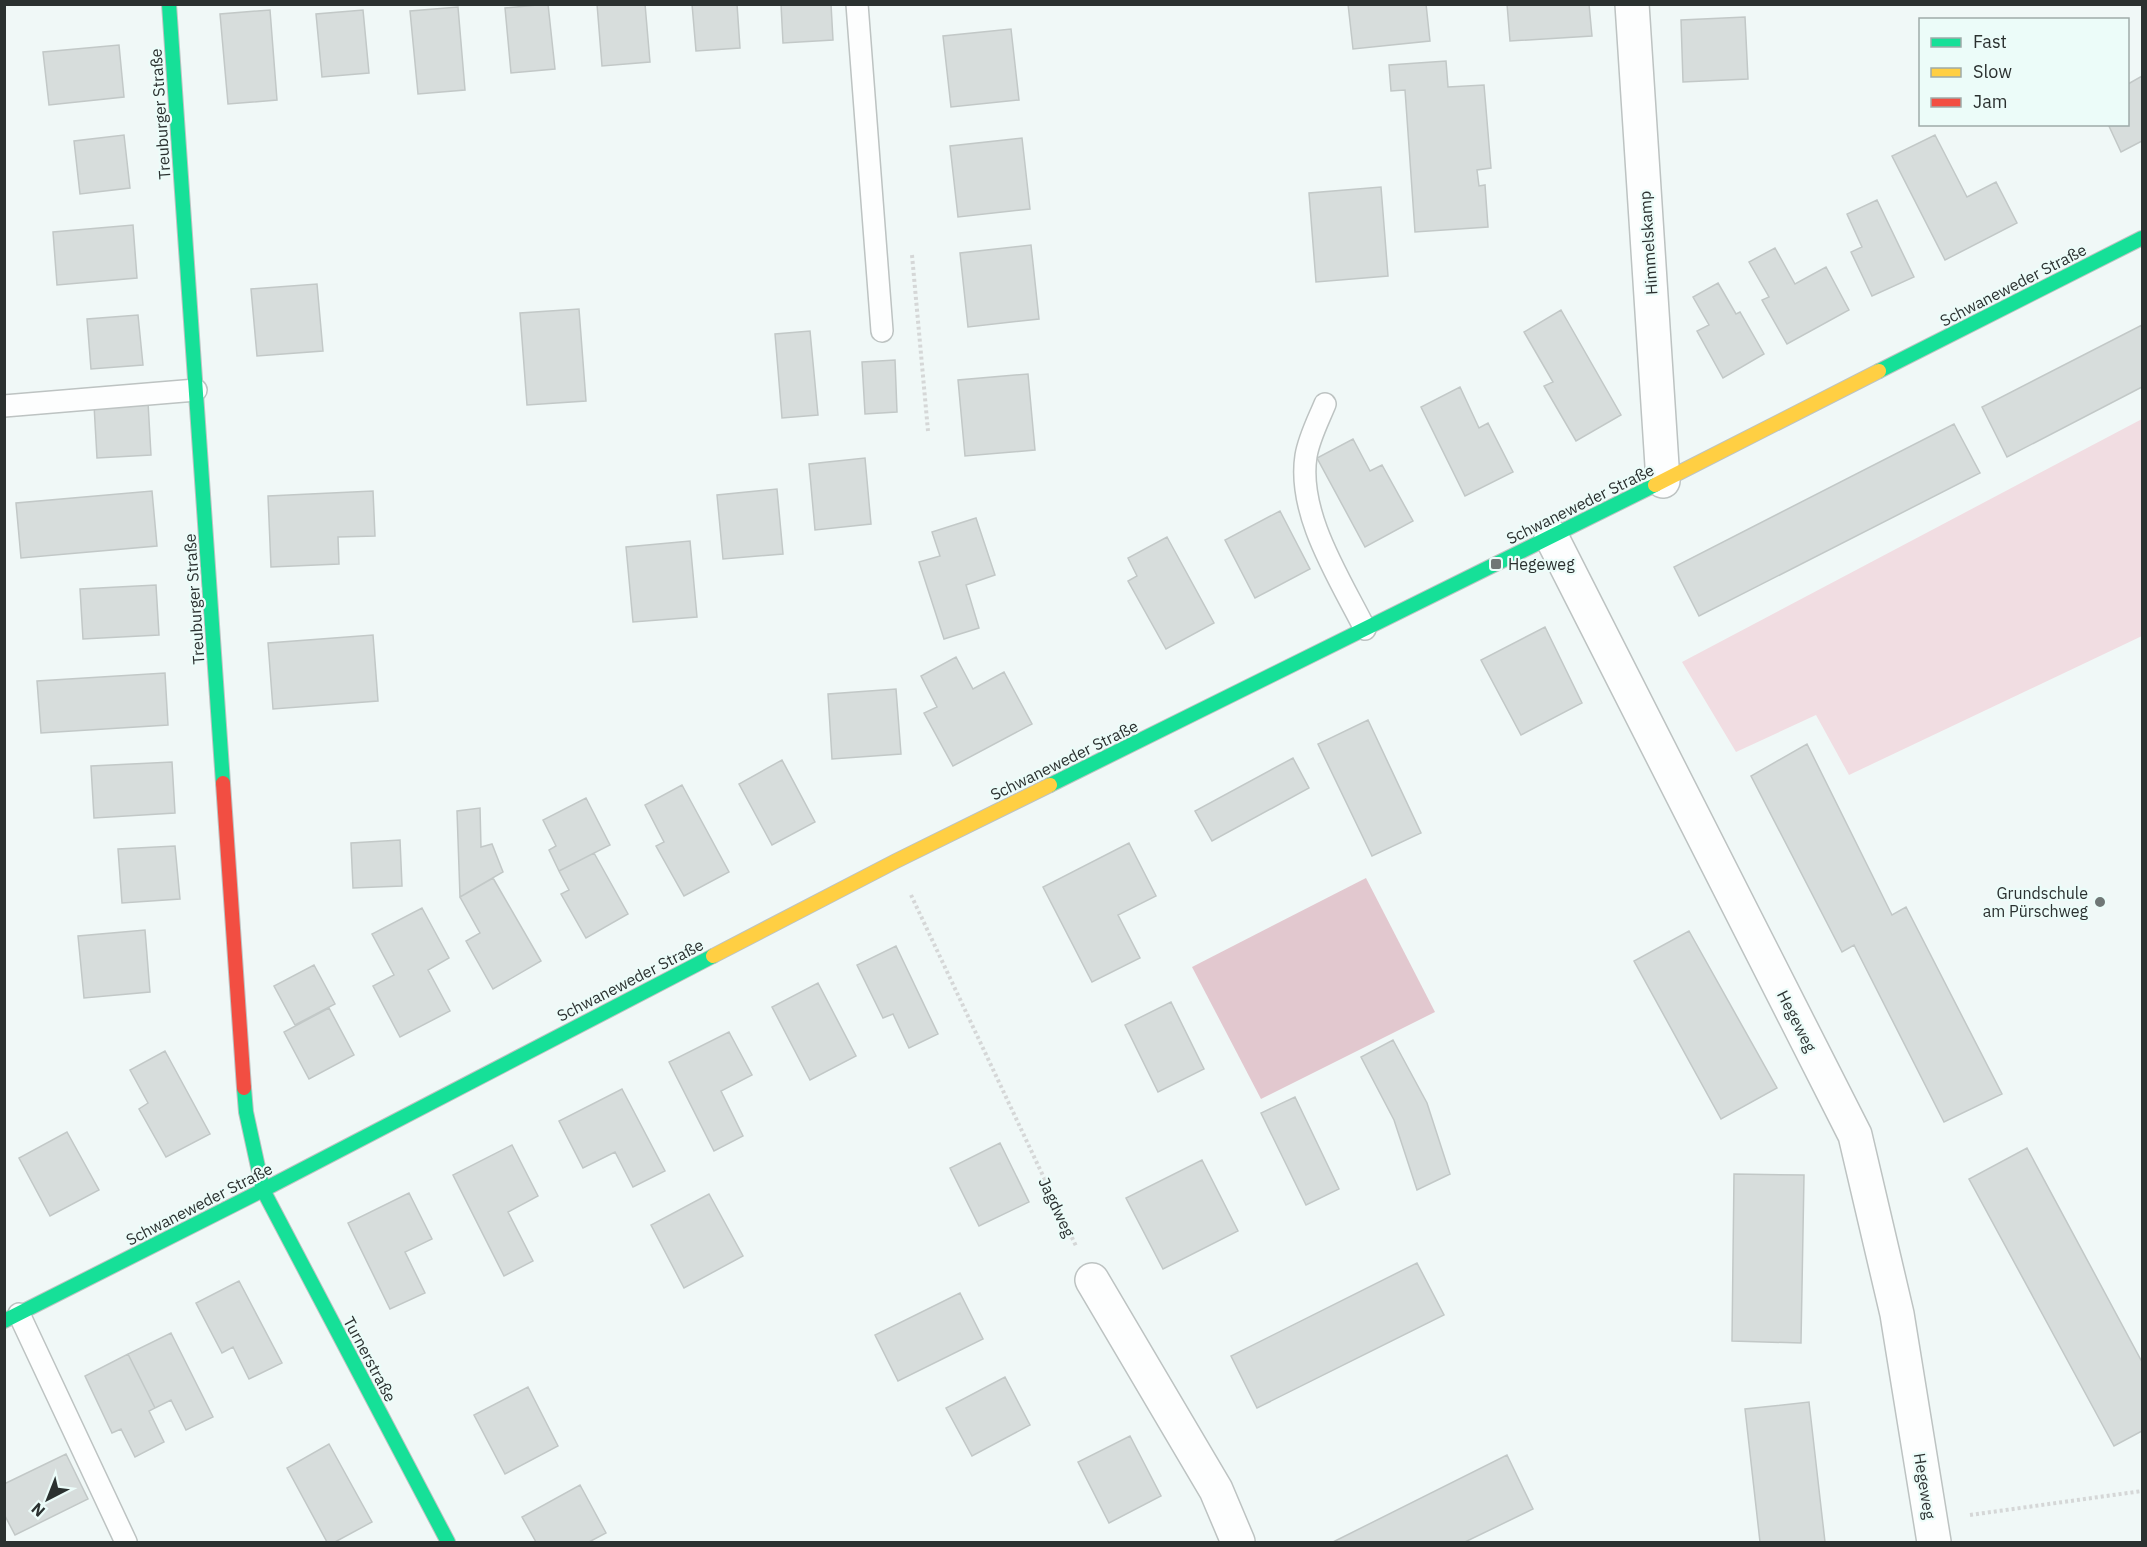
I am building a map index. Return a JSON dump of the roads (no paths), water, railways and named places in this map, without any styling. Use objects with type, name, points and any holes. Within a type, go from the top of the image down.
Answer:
[{"type":"main road","name":"Treuburger Straße","points":[[169,4],[246,1112],[263,1190]]},
{"type":"main road","name":"Schwaneweder Straße","points":[[12,1317],[263,1190],[896,861],[1663,481],[2142,238]]},
{"type":"main road","name":"Turnerstraße","points":[[263,1190],[447,1542]]},
{"type":"street","name":"Himmelskamp","points":[[1632,4],[1663,481]]},
{"type":"street","name":"Hegeweg","points":[[1551,536],[1855,1136],[1897,1314],[1932,1532]]},
{"type":"street","points":[[1092,1280],[1216,1490],[1238,1542]]},
{"type":"lane","points":[[857,4],[882,331]]},
{"type":"lane","points":[[4,406],[196,390]]},
{"type":"lane","points":[[1325,404],[1306,455],[1305,477],[1308,496],[1322,543],[1365,629]]},
{"type":"lane","points":[[12,1317],[126,1542]]},
{"type":"place","name":"Hegeweg","points":[[1496,564]]},
{"type":"place","name":"Grundschule am Pürschweg","points":[[2100,902]]}]
